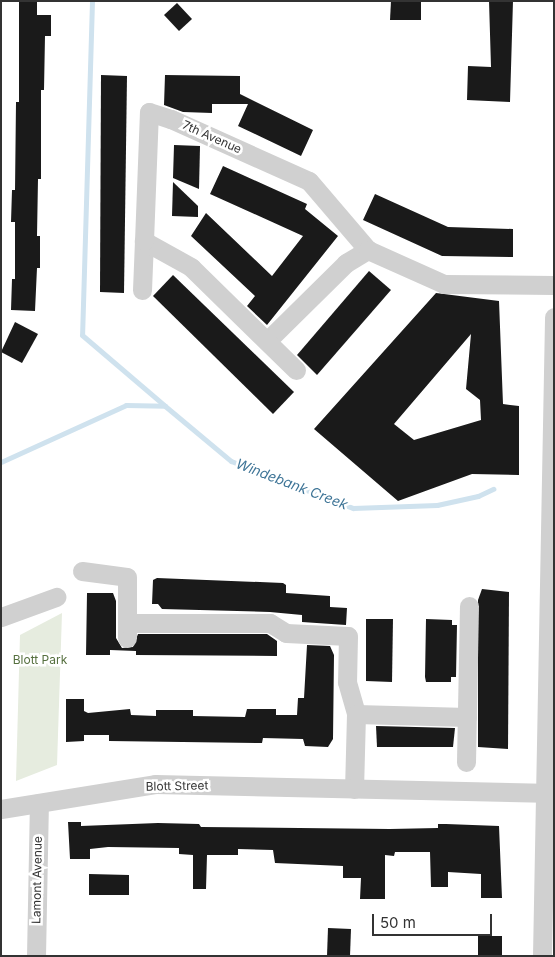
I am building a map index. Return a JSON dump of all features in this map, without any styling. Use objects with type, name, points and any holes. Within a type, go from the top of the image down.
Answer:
[{"type":"street","name":"7th Avenue","points":[[142,290],[149,112],[171,119],[309,181],[368,250],[444,284],[554,285]]},
{"type":"street","points":[[144,241],[191,267],[296,370]]},
{"type":"street","points":[[267,342],[346,263],[368,250]]},
{"type":"street","points":[[543,953],[549,793],[554,317]]},
{"type":"street","points":[[82,571],[127,577],[127,631],[270,623],[286,633],[348,636],[347,682],[356,714],[354,789]]},
{"type":"street","points":[[1,617],[56,597]]},
{"type":"street","points":[[466,762],[468,606]]},
{"type":"street","points":[[356,714],[467,717]]},
{"type":"street","name":"Blott Street","points":[[1,809],[155,784],[549,793]]},
{"type":"street","name":"Lamont Avenue","points":[[36,956],[39,803]]},
{"type":"green space","name":"Blott Park","points":[[62,613],[57,765],[16,781],[20,635]]},
{"type":"building","points":[[19,1],[37,1],[37,15],[51,15],[51,36],[45,36],[44,90],[41,90],[41,179],[38,179],[37,236],[40,236],[40,268],[37,268],[35,311],[11,310],[12,279],[15,279],[15,222],[11,222],[12,190],[15,190],[16,102],[19,102]]},
{"type":"building","points":[[391,1],[421,1],[421,20],[390,20]]},
{"type":"building","points":[[489,1],[513,1],[510,102],[467,100],[468,66],[491,67]]},
{"type":"building","points":[[177,3],[192,19],[179,31],[164,15]]},
{"type":"building","points":[[101,75],[127,76],[124,293],[100,292]]},
{"type":"building","points":[[165,75],[240,76],[240,94],[313,130],[301,156],[238,126],[248,104],[212,104],[212,113],[183,112],[164,105]]},
{"type":"building","points":[[174,145],[200,146],[199,189],[173,178]]},
{"type":"building","points":[[223,166],[307,204],[305,209],[338,236],[267,325],[247,306],[255,296],[191,236],[206,213],[272,276],[303,236],[210,194]]},
{"type":"building","points":[[173,182],[198,206],[198,217],[172,216]]},
{"type":"building","points":[[375,194],[448,227],[513,229],[513,257],[442,256],[363,220]]},
{"type":"building","points":[[369,271],[391,290],[317,375],[297,355]]},
{"type":"building","points":[[173,275],[294,392],[273,414],[153,296]]},
{"type":"building","points":[[436,293],[499,301],[503,404],[519,406],[519,475],[472,474],[398,501],[314,429]],"holes":[[[471,334],[466,389],[480,400],[481,420],[414,440],[394,424]]]},
{"type":"building","points":[[15,322],[38,334],[22,363],[1,352]]},
{"type":"building","points":[[157,578],[283,583],[286,585],[286,593],[330,596],[330,607],[347,608],[346,625],[302,622],[302,615],[270,612],[162,609],[158,604],[152,604],[153,580]]},
{"type":"building","points":[[482,589],[509,592],[508,749],[478,747],[478,600]]},
{"type":"building","points":[[87,593],[113,593],[116,601],[116,638],[122,648],[133,647],[138,634],[267,634],[277,641],[277,656],[136,655],[136,651],[110,650],[110,655],[86,655]]},
{"type":"building","points":[[366,619],[393,619],[392,682],[366,681]]},
{"type":"building","points":[[426,619],[452,620],[452,625],[457,625],[456,677],[451,677],[451,682],[426,682]]},
{"type":"building","points":[[307,645],[330,646],[334,655],[333,739],[328,747],[305,746],[303,739],[263,738],[262,743],[109,741],[109,735],[84,735],[84,741],[66,742],[66,699],[84,699],[84,711],[88,713],[130,709],[131,715],[156,716],[156,710],[193,710],[193,716],[245,717],[247,709],[276,709],[276,715],[297,715],[298,698],[304,698]]},
{"type":"building","points":[[376,726],[455,728],[453,747],[377,747]]},
{"type":"building","points":[[68,822],[81,822],[81,826],[158,823],[199,824],[201,827],[390,829],[438,828],[438,824],[499,826],[502,898],[481,898],[481,874],[448,872],[448,887],[431,887],[430,852],[395,852],[394,856],[385,855],[385,899],[360,899],[361,878],[343,878],[343,866],[275,863],[273,850],[238,849],[238,855],[207,855],[206,889],[193,889],[193,855],[179,854],[179,848],[108,847],[90,849],[90,859],[70,859]]},
{"type":"building","points":[[89,874],[129,875],[129,895],[89,895]]},
{"type":"building","points":[[328,928],[351,929],[350,956],[327,956]]},
{"type":"building","points":[[478,936],[502,936],[502,956],[478,956]]},
{"type":"waterway","points":[[92,1],[82,335],[164,405]]},
{"type":"waterway","name":"Windebank Creek","points":[[1,462],[126,405],[165,406],[231,461],[353,508],[437,505],[478,496],[493,489]]}]
